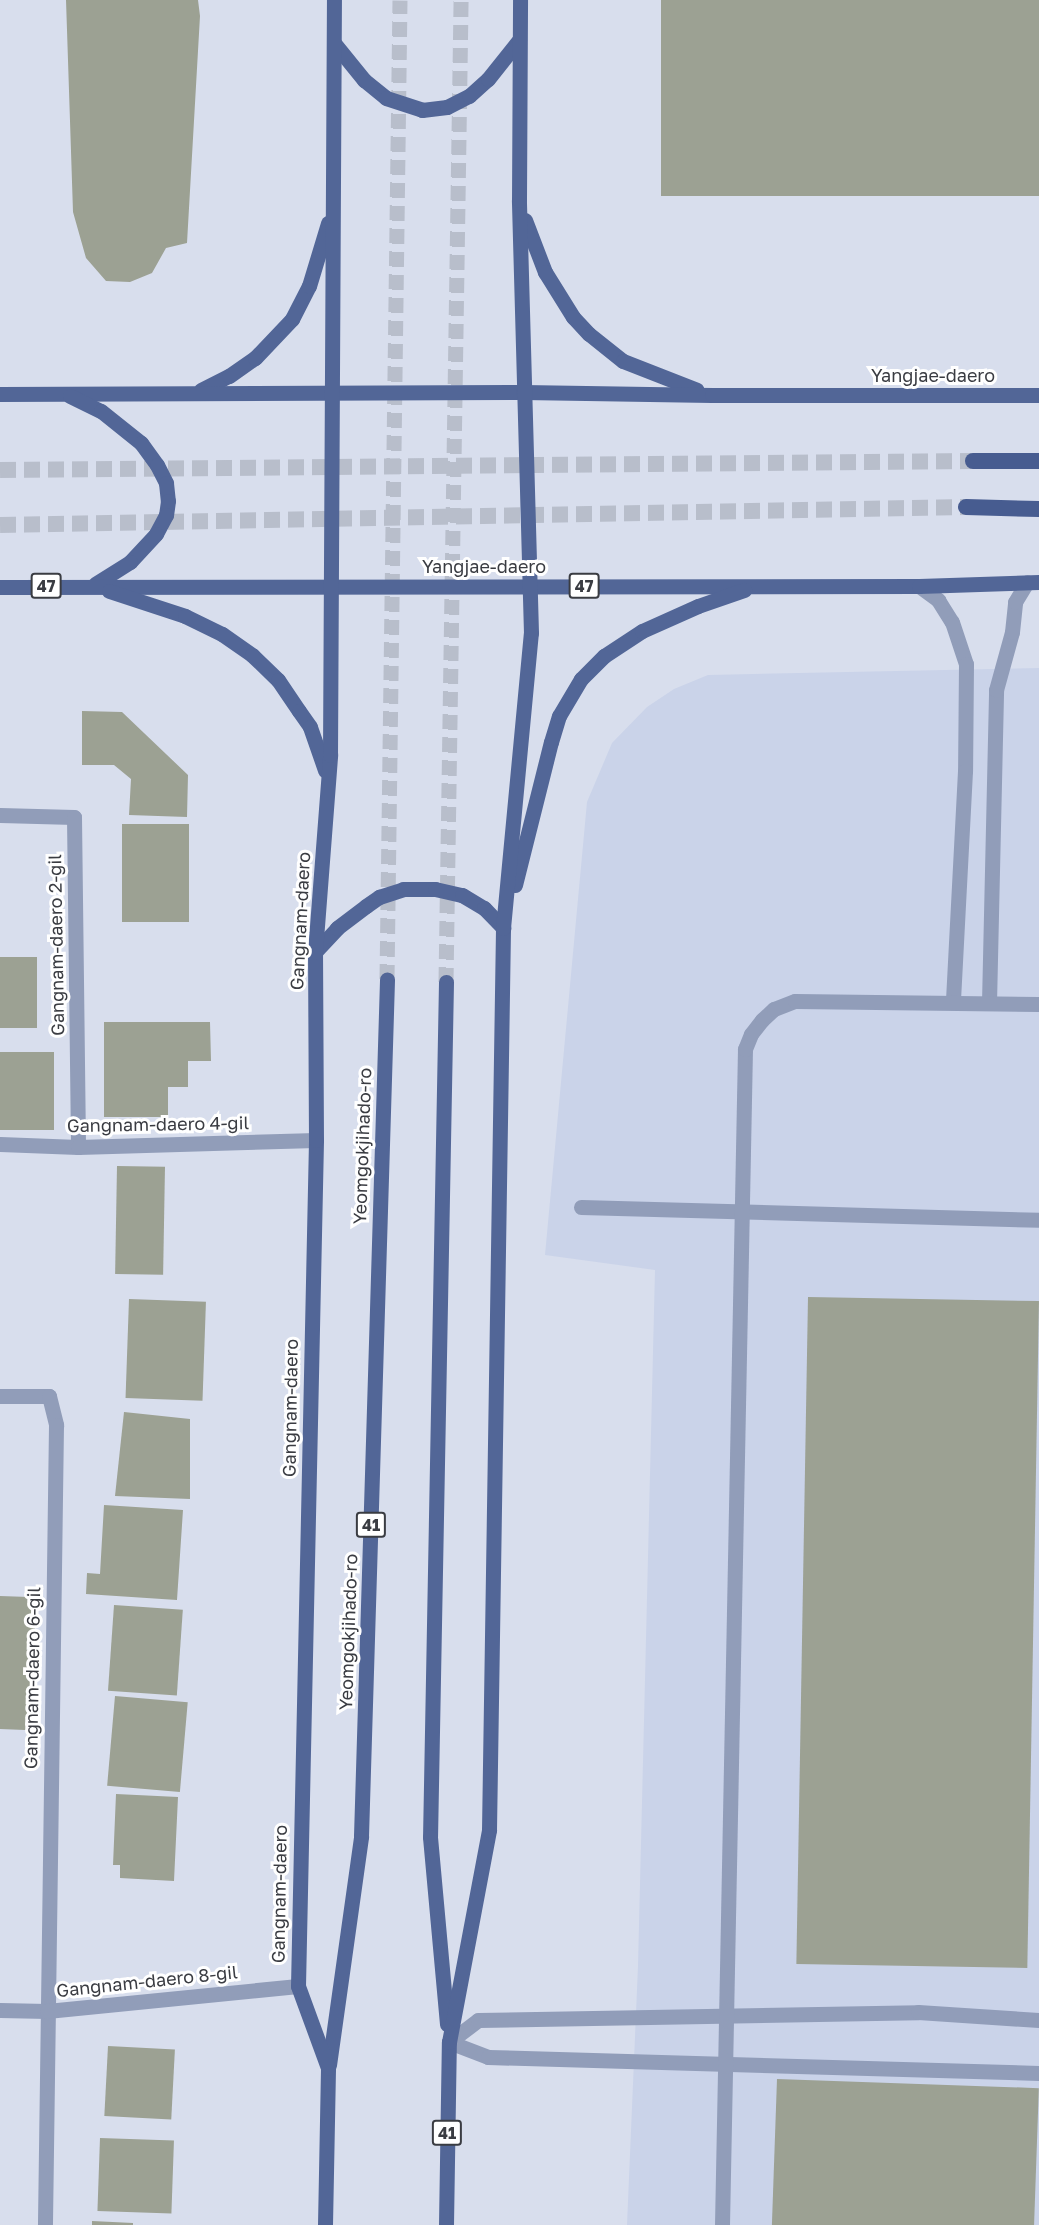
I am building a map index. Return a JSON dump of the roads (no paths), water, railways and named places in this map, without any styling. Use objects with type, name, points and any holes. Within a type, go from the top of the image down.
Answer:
[{"type":"highway","points":[[973,461],[1039,461]]},
{"type":"highway","points":[[966,507],[1039,509]]},
{"type":"main road","points":[[196,392],[248,363],[267,347],[292,319],[309,286],[333,194],[334,0]]},
{"type":"main road","points":[[449,2042],[489,1830],[504,928],[531,633],[519,200],[520,0]]},
{"type":"main road","points":[[334,43],[349,64],[374,89],[398,105],[422,110],[447,107],[469,96],[497,69],[519,40]]},
{"type":"main road","name":"Gangnam-daero","points":[[325,2225],[328,2068],[298,1986],[316,1140],[315,952],[328,776],[332,586],[333,194]]},
{"type":"main road","points":[[519,200],[544,272],[557,294],[588,334],[622,361],[669,381],[712,395]]},
{"type":"main road","name":"Yangjae-daero","points":[[0,394],[523,392],[712,395],[1039,395]]},
{"type":"main road","points":[[64,394],[84,401],[121,425],[141,443],[157,465],[166,483],[168,501],[166,514],[156,534],[130,562],[91,586]]},
{"type":"main road","name":"Yangjae-daero","points":[[0,587],[919,586],[1033,582]]},
{"type":"main road","points":[[504,928],[559,716],[581,680],[604,656],[624,641],[698,606],[766,584],[836,585]]},
{"type":"main road","points":[[91,586],[185,616],[222,634],[252,655],[278,680],[310,728],[328,776]]},
{"type":"main road","points":[[315,952],[337,928],[366,906],[379,897],[403,889],[435,889],[462,895],[484,908],[504,928]]},
{"type":"main road","name":"Yeomgokjihado-ro","points":[[328,2068],[361,1836],[387,979]]},
{"type":"main road","name":"41","points":[[446,982],[430,1837],[449,2042],[446,2225]]},
{"type":"street","points":[[989,1003],[996,690],[1012,632],[1015,602],[1033,582]]},
{"type":"street","points":[[919,586],[938,600],[952,622],[966,664],[965,771],[953,1002]]},
{"type":"street","name":"Gangnam-daero 2-gil","points":[[0,815],[74,817],[78,1147]]},
{"type":"street","points":[[722,2225],[745,1049],[751,1034],[762,1020],[774,1009],[795,1001],[1039,1004]]},
{"type":"street","name":"Gangnam-daero 4-gil","points":[[0,1144],[78,1147],[316,1140]]},
{"type":"street","points":[[581,1207],[1039,1220]]},
{"type":"street","name":"Gangnam-daero 6-gil","points":[[0,1396],[49,1396],[56,1425],[47,2011]]},
{"type":"street","name":"Gangnam-daero 8-gil","points":[[0,2010],[47,2011],[298,1986]]},
{"type":"street","points":[[45,2225],[47,2011]]},
{"type":"street","points":[[449,2042],[478,2020],[918,2012],[1039,2020]]},
{"type":"street","points":[[449,2042],[488,2058],[1039,2073]]},
{"type":"tunnel","points":[[387,979],[400,0]]},
{"type":"tunnel","points":[[446,982],[461,0]]},
{"type":"tunnel","points":[[0,470],[973,461]]},
{"type":"tunnel","points":[[0,525],[966,507]]}]
